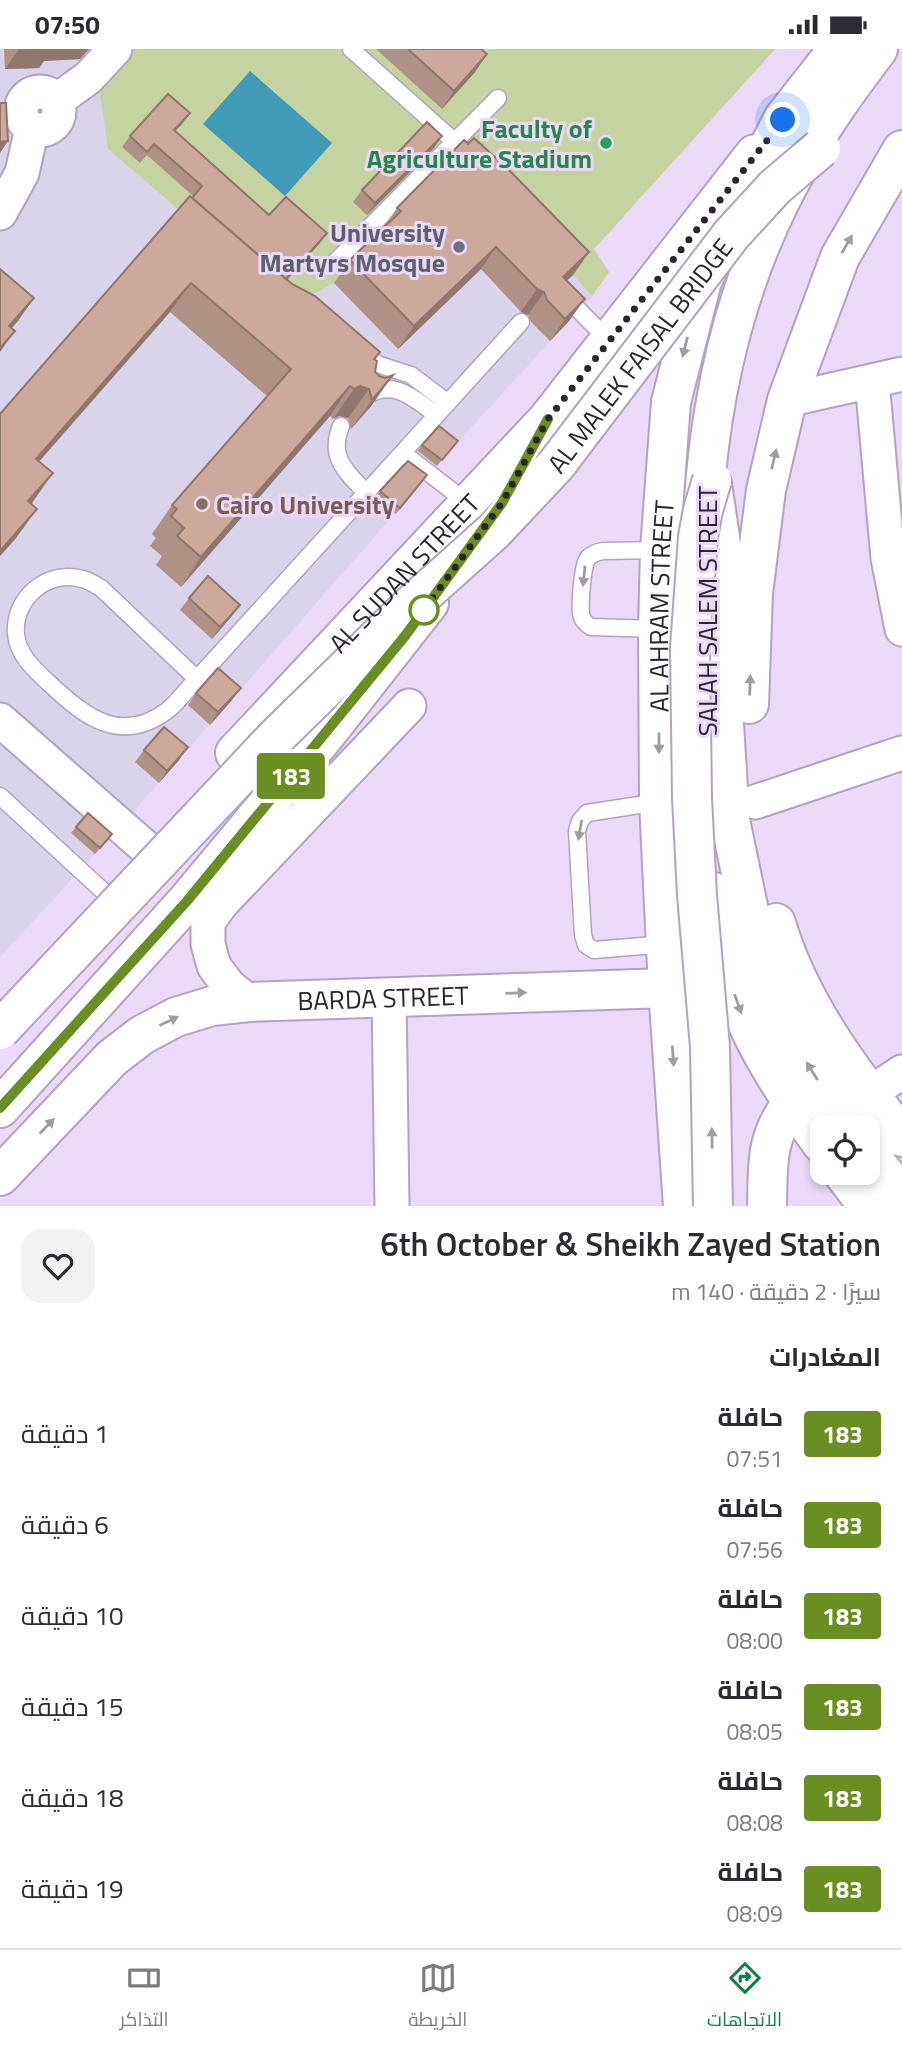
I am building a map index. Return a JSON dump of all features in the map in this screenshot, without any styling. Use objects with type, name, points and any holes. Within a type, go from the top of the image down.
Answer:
[{"type":"main road","name":"AL AHRAM STREET","points":[[683,1206],[659,802],[660,550],[671,402],[702,281],[783,120],[838,49]]},
{"type":"main road","name":"SALAH SALEM STREET","points":[[810,1128],[768,1066],[745,1022],[727,974],[716,924],[701,552],[712,416],[726,349],[746,284],[771,221],[802,160],[838,102],[878,49]]},
{"type":"main road","points":[[713,1206],[710,1047],[692,798],[691,662],[695,560],[703,510],[712,480],[724,393],[747,308],[779,226],[821,148],[866,84],[897,49]]},
{"type":"main road","name":"AL SUDAN STREET","points":[[0,1004],[548,419],[783,120]]},
{"type":"main road","name":"AL MALEK FAISAL BRIDGE","points":[[0,1030],[276,737],[409,607],[494,531],[547,474],[731,235],[775,187],[821,148]]},
{"type":"main road","points":[[902,150],[840,257],[787,400],[766,491],[753,593],[749,705],[762,869],[780,935],[797,977],[842,1057],[902,1137]]},
{"type":"main road","points":[[742,201],[746,284]]},
{"type":"main road","name":"AL MALEK FAISAL BRIDGE","points":[[0,1108],[187,901],[405,636],[502,503],[548,419]]},
{"type":"main road","points":[[712,480],[722,551],[724,724],[730,820],[747,902],[774,996],[809,1068],[842,1115]]},
{"type":"main road","points":[[659,613],[701,552]]},
{"type":"main road","name":"BARDA STREET","points":[[0,1176],[112,1058],[142,1035],[176,1017],[212,1006],[249,1002],[668,988]]},
{"type":"main road","points":[[767,1206],[768,1154],[771,1140],[792,1103]]},
{"type":"main road","points":[[880,1168],[902,1196]]},
{"type":"main road","points":[[852,1185],[868,1206]]},
{"type":"street","points":[[18,112],[38,130],[51,126],[58,114],[56,101],[88,78],[115,49]]},
{"type":"street","points":[[0,213],[22,173],[18,112]]},
{"type":"street","points":[[787,400],[887,378],[888,558],[902,629]]},
{"type":"street","points":[[249,1002],[229,986],[214,965],[208,944],[208,922],[221,904],[409,706]]},
{"type":"street","points":[[0,720],[146,848]]},
{"type":"street","points":[[755,802],[902,753]]},
{"type":"street","points":[[389,997],[392,1206]]},
{"type":"street","points":[[869,1094],[902,1072]]},
{"type":"lane","points":[[351,49],[485,169]]},
{"type":"lane","points":[[333,264],[498,98]]},
{"type":"lane","points":[[566,297],[609,341]]},
{"type":"lane","points":[[197,679],[101,588],[83,579],[63,577],[43,582],[27,596],[17,614],[16,634],[22,654],[75,707],[92,719],[111,725],[132,726],[152,720],[169,709],[197,679],[521,321]]},
{"type":"lane","points":[[346,345],[368,360],[411,375],[442,409]]},
{"type":"lane","points":[[364,397],[383,388],[394,389],[442,409]]},
{"type":"lane","points":[[341,426],[337,437],[338,460],[366,493]]},
{"type":"lane","points":[[403,453],[469,504]]},
{"type":"lane","points":[[659,613],[591,628],[581,615],[583,568],[594,553],[660,550]]},
{"type":"lane","points":[[0,796],[104,892]]},
{"type":"lane","points":[[659,802],[587,813],[580,821],[577,831],[583,935],[586,944],[594,950],[666,944]]},
{"type":"shaded area","name":"Cairo University","points":[[0,49],[775,49],[594,249],[609,272],[592,296],[453,447],[121,826],[0,957]]},
{"type":"green space","points":[[119,49],[775,49],[594,249],[609,272],[592,296],[573,275],[394,225],[334,283],[304,300],[281,297],[108,149],[97,73]]},
{"type":"water","points":[[250,71],[332,143],[285,196],[203,124]]},
{"type":"building","points":[[408,49],[481,49],[487,54],[454,91]]},
{"type":"building","points":[[168,94],[190,113],[174,130],[269,215],[286,197],[327,233],[286,279],[192,198],[202,186],[154,144],[147,152],[130,136]]},
{"type":"building","points":[[0,103],[6,103],[8,141],[0,142]]},
{"type":"building","points":[[427,122],[442,136],[375,203],[362,190]]},
{"type":"building","name":"University Martyrs Mosque","points":[[474,138],[589,252],[563,277],[585,299],[565,319],[547,300],[544,292],[537,289],[496,247],[414,326],[350,260],[401,211],[397,208],[464,140],[468,144]]},
{"type":"building","points":[[190,196],[292,284],[315,296],[380,352],[374,359],[377,361],[375,372],[379,376],[385,378],[393,375],[372,400],[369,389],[360,386],[354,389],[350,386],[201,557],[177,536],[184,528],[171,516],[177,509],[172,505],[291,369],[191,283],[36,459],[53,473],[28,501],[37,509],[0,551],[0,414]]},
{"type":"building","points":[[0,269],[34,298],[9,326],[15,331],[0,348]]},
{"type":"building","points":[[439,426],[458,441],[442,460],[422,445]]},
{"type":"building","points":[[408,461],[427,475],[400,508],[380,491]]},
{"type":"building","points":[[208,576],[240,605],[220,627],[189,598]]},
{"type":"building","points":[[218,668],[241,688],[218,712],[196,693]]},
{"type":"building","points":[[164,727],[188,747],[167,771],[144,750]]},
{"type":"building","points":[[88,813],[112,834],[100,848],[76,827]]},
{"type":"bus line","name":"183","points":[[0,1108],[187,901],[405,636],[502,503],[548,419]]},
{"type":"place","name":"Faculty of Agriculture Stadium","points":[[606,143]]},
{"type":"place","name":"University Martyrs Mosque","points":[[459,247]]},
{"type":"place","name":"Cairo University","points":[[202,504]]},
{"type":"route","points":[[424,610],[421,614],[502,503],[548,419],[783,120]]}]
